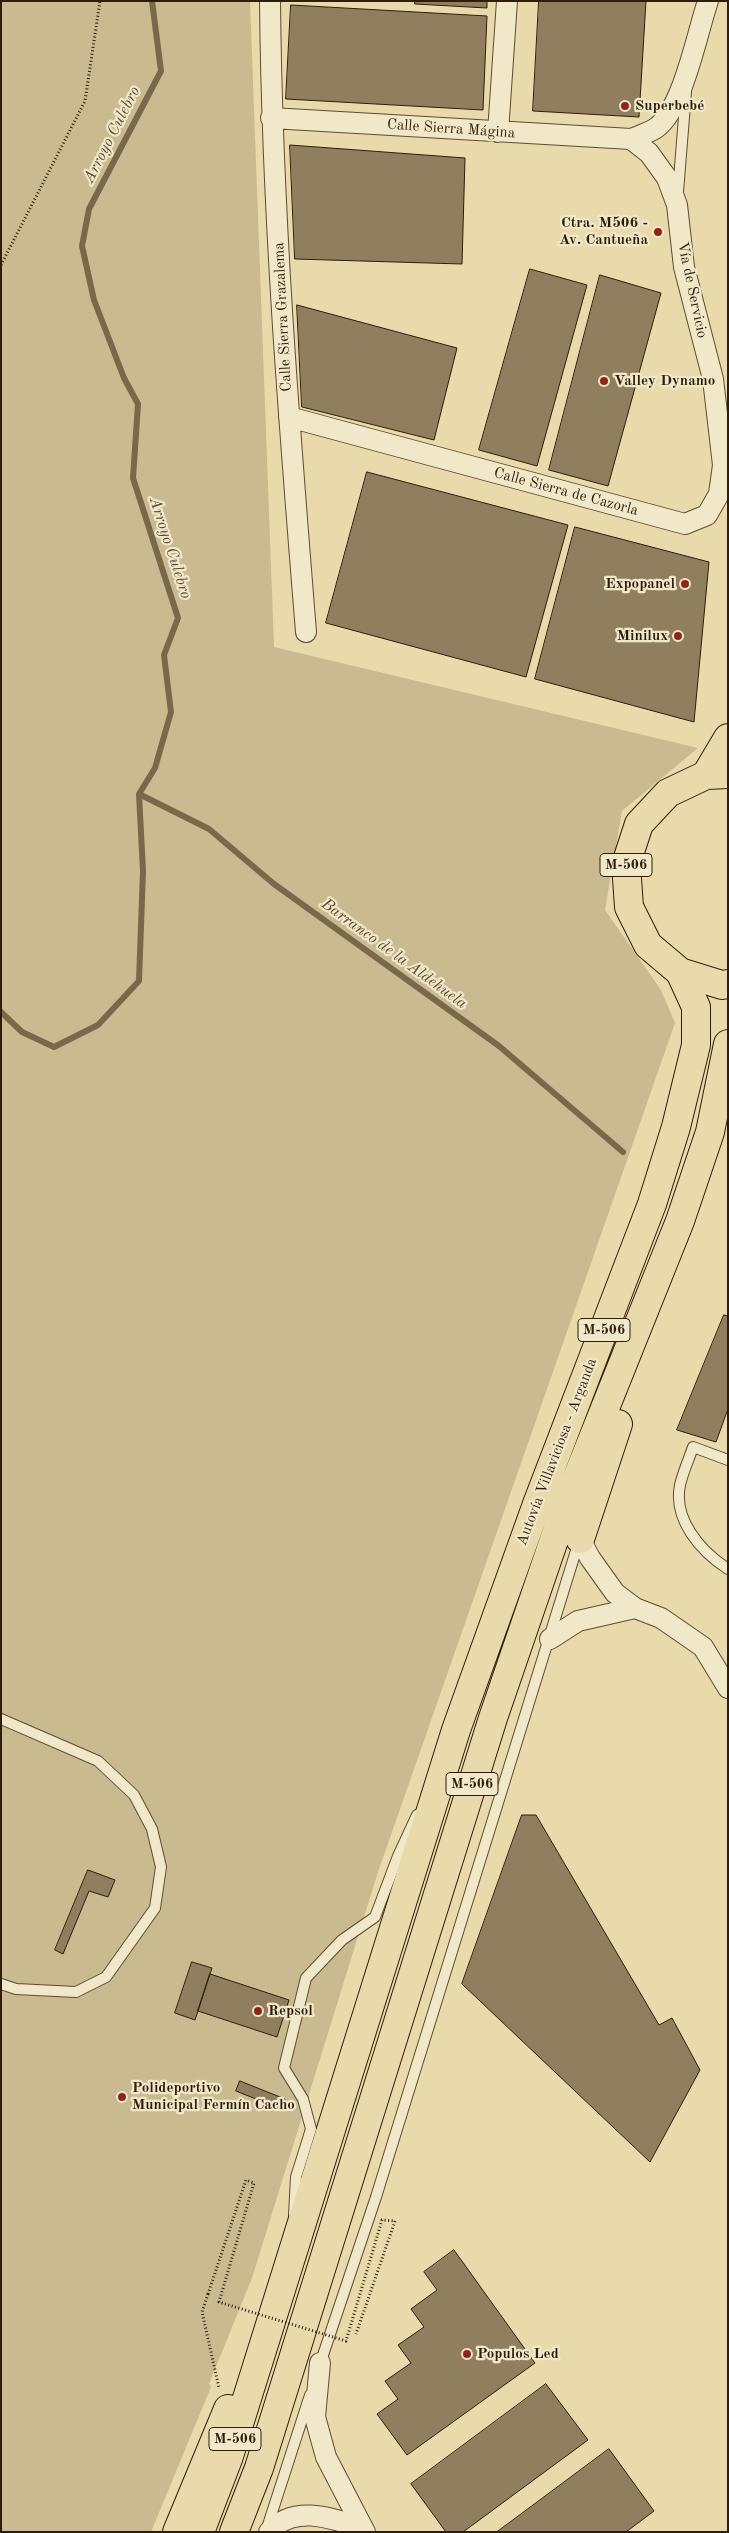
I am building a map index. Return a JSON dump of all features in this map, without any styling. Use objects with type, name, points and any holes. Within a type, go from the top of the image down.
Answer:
[{"type":"main road","name":"M-506","points":[[728,738],[717,774],[668,793],[639,824],[626,864],[628,907],[648,945],[680,972],[722,985],[728,984]]},
{"type":"main road","name":"Autovía Villaviciosa - Arganda","points":[[456,1730],[537,1504],[652,1204],[676,1127],[696,1045],[696,1008],[680,972]]},
{"type":"main road","name":"M-506","points":[[234,2532],[260,2468],[493,1718],[565,1508],[680,1221],[710,1132],[728,1044]]},
{"type":"main road","points":[[580,1539],[638,1364],[643,1313]]},
{"type":"main road","name":"M-506","points":[[200,2532],[228,2459],[456,1730]]},
{"type":"main road","points":[[177,2532],[222,2421],[264,2344]]},
{"type":"street","name":"Calle Sierra Grazalema","points":[[270,1],[271,118],[289,417],[306,632]]},
{"type":"street","points":[[498,132],[507,1]]},
{"type":"street","name":"Vía de Servicio","points":[[688,71],[708,1]]},
{"type":"street","name":"Calle Sierra Mágina","points":[[271,118],[631,139],[656,128],[672,108],[688,71]]},
{"type":"street","points":[[631,139],[649,153],[667,178],[677,205]]},
{"type":"street","name":"Vía de Servicio","points":[[677,205],[684,267],[713,379]]},
{"type":"street","name":"Calle Sierra de Cazorla","points":[[289,417],[686,524],[707,515],[719,494],[723,465],[713,379]]},
{"type":"street","points":[[580,1539],[590,1558],[614,1593],[635,1608],[661,1618],[703,1647],[728,1688]]},
{"type":"street","points":[[550,1639],[578,1621],[635,1608]]},
{"type":"street","points":[[320,2363],[315,2417],[326,2457],[363,2530]]},
{"type":"street","points":[[267,2532],[277,2523],[308,2514],[334,2519],[363,2530]]},
{"type":"lane","name":"Vía de Servicio","points":[[677,205],[688,71]]},
{"type":"lane","name":"Vía de Servicio","points":[[713,379],[728,428]]},
{"type":"lane","points":[[728,1460],[693,1447],[680,1485],[679,1506],[684,1524],[701,1545],[728,1569]]},
{"type":"lane","points":[[267,2532],[320,2363],[376,2197],[580,1539]]},
{"type":"lane","points":[[1,1719],[98,1761],[134,1795],[152,1829],[161,1867],[155,1908],[106,1977],[76,1992],[16,1989],[1,1984]]},
{"type":"lane","points":[[290,2260],[296,2178],[311,2129],[303,2099],[284,2068],[306,1978],[342,1940],[375,1917],[398,1856],[456,1730]]},
{"type":"path","points":[[1,265],[85,102],[100,1]]},
{"type":"path","points":[[215,2396],[219,2388],[202,2312],[246,2180],[254,2183],[219,2302],[346,2341],[382,2220],[395,2221],[356,2334]]},
{"type":"shaded area","points":[[1,1],[250,1],[274,647],[698,748],[622,811],[605,910],[661,990],[675,1023],[378,1872],[252,2278],[209,2384],[211,2387],[151,2532],[1,2532]]},
{"type":"building","points":[[415,1],[487,1],[487,8],[415,4]]},
{"type":"building","points":[[539,1],[646,1],[639,117],[533,111]]},
{"type":"building","points":[[291,5],[487,16],[483,110],[286,99]]},
{"type":"building","points":[[290,145],[465,158],[462,264],[295,259]]},
{"type":"building","points":[[530,269],[587,285],[537,466],[479,450]]},
{"type":"building","name":"Valley Dynamo","points":[[600,275],[661,293],[608,486],[549,470]]},
{"type":"building","points":[[297,305],[457,348],[434,440],[302,407]]},
{"type":"building","points":[[367,472],[568,525],[526,677],[326,623]]},
{"type":"building","points":[[575,527],[709,562],[694,722],[535,679]]},
{"type":"building","points":[[724,1315],[728,1316],[728,1409],[716,1442],[677,1430]]},
{"type":"building","points":[[522,1815],[536,1815],[659,2025],[672,2018],[700,2070],[650,2162],[462,1984]]},
{"type":"building","points":[[88,1870],[115,1880],[108,1897],[89,1891],[63,1954],[55,1950]]},
{"type":"building","points":[[192,1962],[212,1968],[195,2020],[175,2013]]},
{"type":"building","points":[[210,1974],[289,2000],[277,2037],[198,2011]]},
{"type":"building","points":[[240,2081],[285,2099],[281,2109],[236,2091]]},
{"type":"building","name":"Populos Led","points":[[454,2250],[535,2363],[407,2455],[377,2414],[398,2399],[385,2381],[411,2363],[398,2345],[424,2327],[411,2309],[437,2290],[424,2272]]},
{"type":"building","points":[[546,2384],[588,2440],[463,2532],[446,2532],[411,2484]]},
{"type":"building","points":[[609,2449],[654,2511],[626,2532],[497,2532]]},
{"type":"waterway","name":"Arroyo Culebro","points":[[1,1012],[22,1032],[54,1047],[98,1025],[139,981],[143,871],[139,794],[155,768],[171,712],[164,655],[178,618],[133,478],[138,404],[124,378],[94,300],[82,246],[89,209],[161,71],[152,1]]},
{"type":"waterway","name":"Barranco de la Aldehuela","points":[[139,794],[209,829],[274,884],[499,1046],[623,1152]]},
{"type":"place","name":"Superbebé","points":[[625,106]]},
{"type":"place","name":"Ctra. M506 - Av. Cantueña","points":[[658,232]]},
{"type":"place","name":"Valley Dynamo","points":[[604,381]]},
{"type":"place","name":"Expopanel","points":[[685,584]]},
{"type":"place","name":"Minilux","points":[[678,636]]},
{"type":"place","name":"Repsol","points":[[258,2011]]},
{"type":"place","name":"Polideportivo Municipal Fermín Cacho","points":[[122,2097]]},
{"type":"place","name":"Populos Led","points":[[467,2354]]}]
